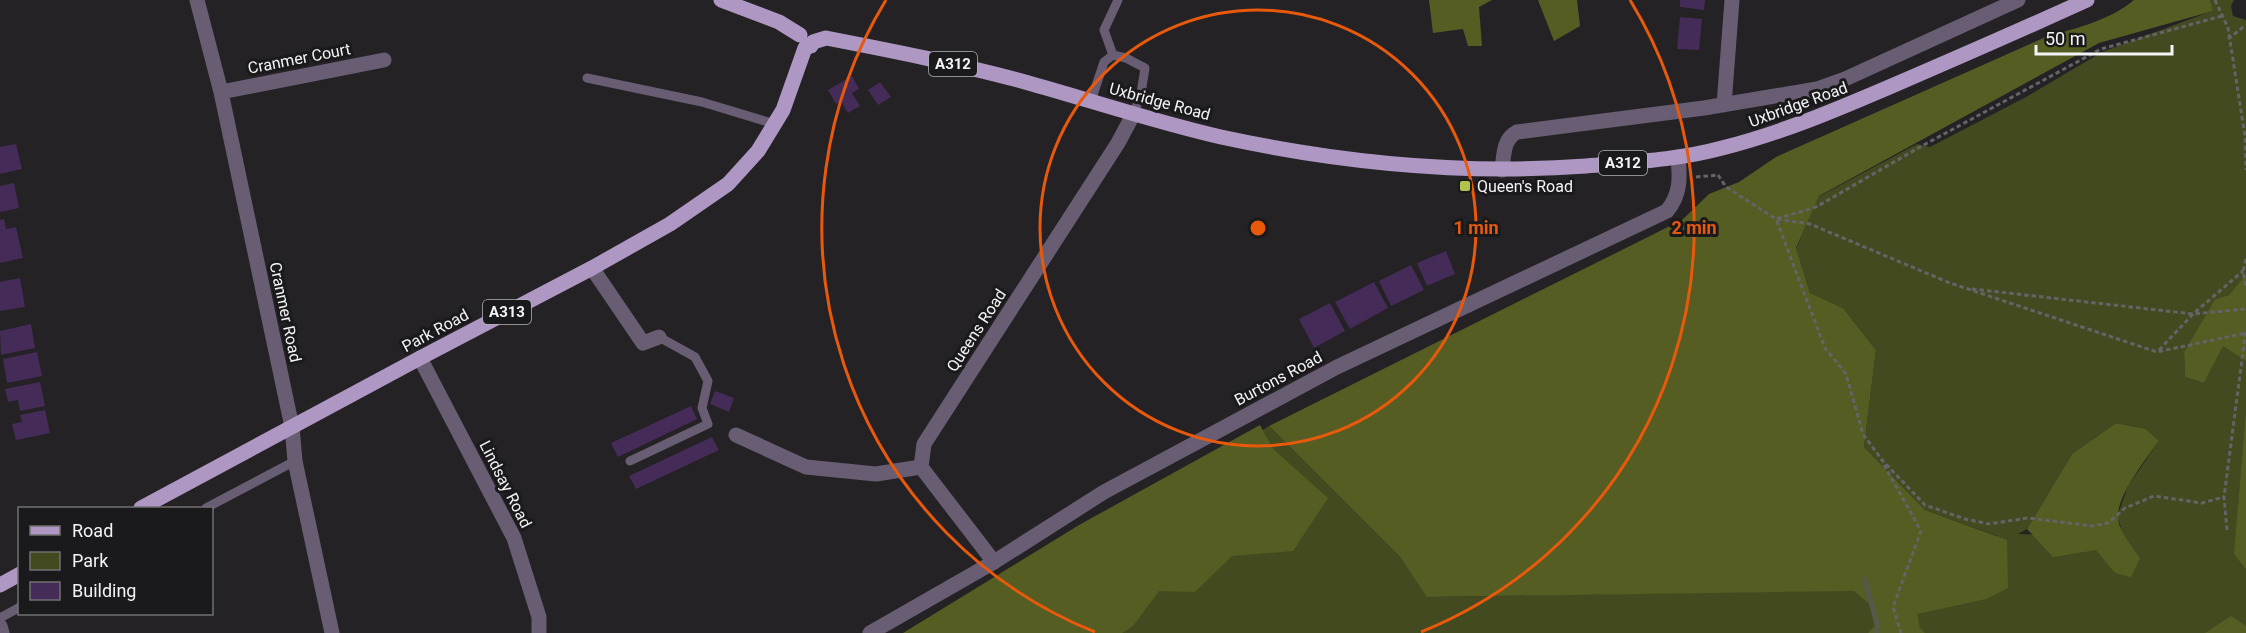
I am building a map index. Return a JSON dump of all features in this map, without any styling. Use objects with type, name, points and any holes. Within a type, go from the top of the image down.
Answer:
[{"type":"main road","points":[[721,0],[779,22],[806,42]]},
{"type":"main road","name":"Uxbridge Road","points":[[806,42],[826,38],[918,56],[1220,137],[1391,165],[1502,170],[1678,157],[1770,135],[1866,97],[2087,0]]},
{"type":"main road","name":"Park Road","points":[[143,507],[592,268],[670,224],[728,184],[758,151],[783,110],[806,42]]},
{"type":"main road","points":[[0,585],[18,575]]},
{"type":"street","name":"Cranmer Road","points":[[197,0],[220,92],[292,427],[295,461],[332,633]]},
{"type":"street","points":[[1724,105],[1732,0]]},
{"type":"street","name":"Uxbridge Road","points":[[1502,170],[1506,143],[1509,136],[1517,132],[1724,105],[1817,88],[1832,84],[2018,0]]},
{"type":"street","name":"Cranmer Court","points":[[220,92],[384,60]]},
{"type":"street","name":"Queens Road","points":[[921,467],[924,444],[1118,143],[1134,113]]},
{"type":"street","name":"Burtons Road","points":[[870,633],[994,562],[1104,492],[1337,367],[1667,211],[1675,202],[1680,180],[1678,157]]},
{"type":"street","points":[[592,268],[643,343],[659,338]]},
{"type":"street","name":"Lindsay Road","points":[[420,358],[514,538],[539,617],[539,633]]},
{"type":"street","points":[[736,435],[806,467],[876,474],[921,467],[994,562]]},
{"type":"street","points":[[0,626],[2,633]]},
{"type":"lane","points":[[1113,55],[1104,30],[1118,0]]},
{"type":"lane","points":[[1091,101],[1104,62],[1113,55]]},
{"type":"lane","points":[[1113,55],[1126,58],[1145,68],[1143,84],[1134,113]]},
{"type":"lane","points":[[587,78],[702,102],[775,124]]},
{"type":"lane","points":[[630,461],[708,424],[702,408],[708,381],[695,357],[659,338]]},
{"type":"lane","points":[[208,507],[295,461]]},
{"type":"lane","points":[[0,618],[18,608]]},
{"type":"path","points":[[2215,0],[2228,28],[2245,136],[2246,170]]},
{"type":"path","points":[[1776,219],[1816,207],[1920,147],[2101,49],[2222,16]]},
{"type":"path","points":[[2228,39],[2246,25]]},
{"type":"path","points":[[1687,178],[1718,175],[1726,187],[1776,219],[1810,224],[1964,288],[2157,352],[2246,332],[2224,497],[2227,530]]},
{"type":"path","points":[[1776,219],[1825,348],[1846,374],[1863,434],[1882,460],[1921,531],[1893,607],[1900,633]]},
{"type":"path","points":[[2246,259],[2243,271],[2246,287]]},
{"type":"path","points":[[2157,352],[2193,314],[2243,271]]},
{"type":"path","points":[[1964,288],[2193,314],[2246,309]]},
{"type":"path","points":[[1882,460],[1925,505],[1965,519],[1989,524],[2028,518],[2093,526],[2108,522],[2125,508],[2154,496],[2202,503],[2224,497]]},
{"type":"green space","points":[[1429,0],[1492,0],[1479,7],[1482,46],[1468,46],[1463,29],[1433,33]]},
{"type":"green space","points":[[1538,0],[1577,0],[1580,26],[1554,41]]},
{"type":"green space","points":[[2134,0],[2210,0],[2213,11],[2099,43],[1819,196],[1796,248],[1810,293],[1843,308],[1876,350],[1864,447],[1925,510],[2007,540],[2008,588],[1986,599],[1917,614],[1920,628],[1925,633],[1868,633],[1875,626],[1872,606],[1854,591],[1427,597],[1400,557],[1269,426],[1682,220],[1709,194],[1739,182],[1776,157],[2048,36],[2104,18]]},
{"type":"green space","points":[[2210,0],[2234,0],[2231,6],[2233,16],[2246,20],[2246,274],[2229,295],[2215,299],[2184,352],[2185,377],[2204,383],[2223,345],[2246,361],[2246,409],[2238,510],[2246,499],[2246,633],[934,633],[1269,426],[1400,557],[1428,597],[1880,590],[1997,536],[1925,510],[1864,447],[1876,350],[1843,308],[1810,293],[1796,249],[1818,197],[1917,144],[1930,147],[2026,97],[2102,52],[2212,11]],"holes":[[[2116,423],[2146,429],[2159,441],[2128,486],[2117,517],[2121,527],[2082,536],[2018,534],[2027,529],[2072,454]]]},
{"type":"green space","points":[[2246,274],[2246,361],[2223,346],[2204,383],[2185,377],[2184,352],[2215,299],[2229,295]]},
{"type":"green space","points":[[2246,409],[2246,569],[2234,554]]},
{"type":"green space","points":[[2116,423],[2146,429],[2159,441],[2134,477],[2119,507],[2120,527],[2140,558],[2131,577],[2115,573],[2096,550],[2053,557],[2027,529],[2072,454]]},
{"type":"green space","points":[[1260,425],[1273,449],[1328,498],[1293,551],[1232,556],[1195,592],[1159,591],[1133,626],[1122,633],[903,633],[1079,525]]},
{"type":"green space","points":[[2231,616],[2246,626],[2246,633],[2205,633]]},
{"type":"building","points":[[1680,0],[1705,0],[1704,10],[1680,7]]},
{"type":"building","points":[[1680,17],[1702,19],[1699,50],[1677,49]]},
{"type":"building","points":[[852,76],[859,89],[852,93],[860,106],[848,113],[841,101],[836,104],[828,90]]},
{"type":"building","points":[[880,82],[891,97],[878,105],[868,90]]},
{"type":"building","points":[[16,144],[22,169],[0,174],[0,147]]},
{"type":"building","points":[[14,183],[19,208],[0,212],[0,186]]},
{"type":"building","points":[[4,219],[6,229],[16,227],[23,258],[0,263],[0,220]]},
{"type":"building","points":[[1446,251],[1455,274],[1427,286],[1417,263]]},
{"type":"building","points":[[1411,265],[1424,290],[1391,306],[1379,281]]},
{"type":"building","points":[[20,278],[25,307],[0,311],[0,282]]},
{"type":"building","points":[[1374,282],[1388,308],[1350,329],[1335,302]]},
{"type":"building","points":[[1330,303],[1345,331],[1314,348],[1299,319]]},
{"type":"building","points":[[31,324],[35,348],[1,355],[0,331]]},
{"type":"building","points":[[37,352],[42,376],[7,383],[3,359]]},
{"type":"building","points":[[40,382],[45,406],[20,411],[18,400],[8,402],[5,389]]},
{"type":"building","points":[[715,391],[734,398],[729,412],[710,404]]},
{"type":"building","points":[[691,406],[697,419],[618,457],[611,443]]},
{"type":"building","points":[[45,410],[50,433],[16,440],[12,424],[22,422],[20,415]]},
{"type":"building","points":[[712,437],[719,450],[636,489],[629,476]]},
{"type":"waterway","points":[[1865,579],[1878,628],[1876,633]]},
{"type":"place","name":"Queen's Road","points":[[1465,186]]}]
